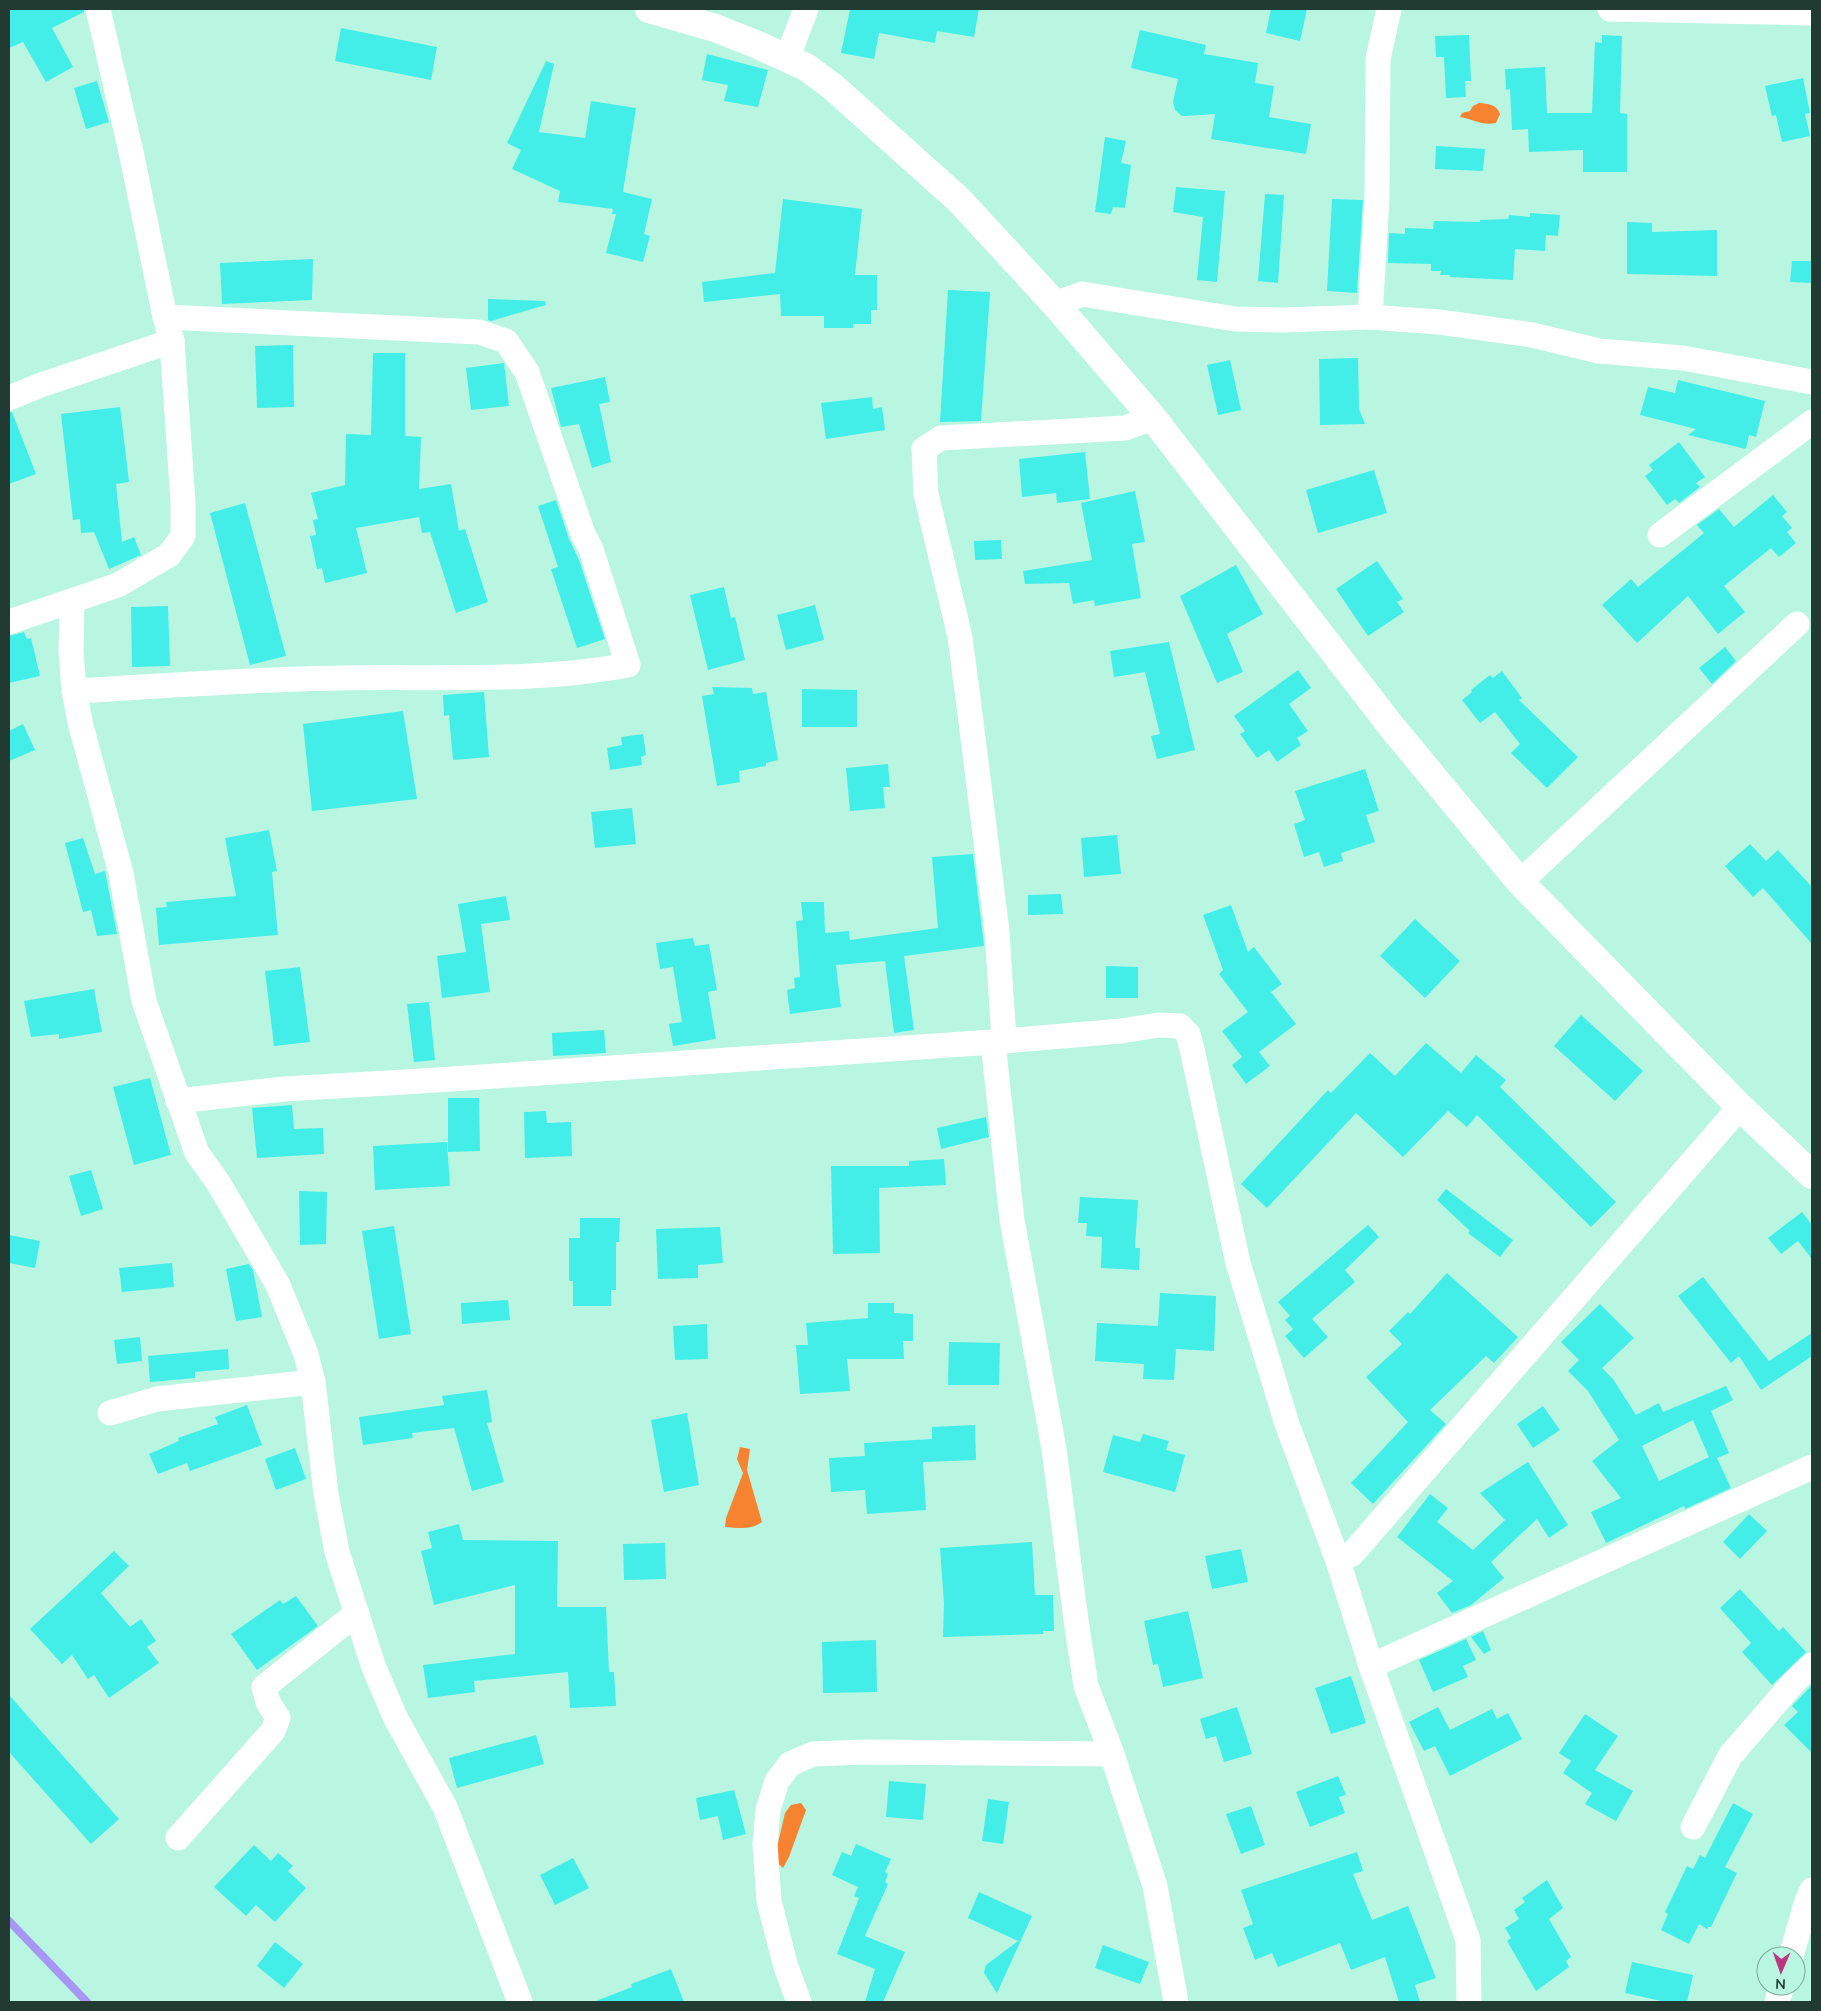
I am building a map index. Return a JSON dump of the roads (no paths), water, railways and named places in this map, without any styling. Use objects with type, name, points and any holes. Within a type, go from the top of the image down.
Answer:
[{"type":"main road","points":[[649,9],[715,28],[806,67],[833,87],[959,200],[1055,304],[1153,418],[1391,726],[1520,882],[1740,1107],[1812,1175]]},
{"type":"street","points":[[9,622],[118,585],[169,555],[183,536],[183,502],[172,341],[165,317],[131,152],[98,9]]},
{"type":"street","points":[[787,58],[806,9]]},
{"type":"street","points":[[1370,317],[1377,199],[1378,59],[1389,9]]},
{"type":"street","points":[[1610,9],[1812,13]]},
{"type":"street","points":[[1055,304],[1082,294],[1235,319],[1283,320],[1370,317],[1439,322],[1532,336],[1599,351],[1683,358],[1812,382]]},
{"type":"street","points":[[74,691],[246,680],[530,676],[587,673],[628,666],[591,549],[583,534],[527,372],[506,341],[478,332],[165,317]]},
{"type":"street","points":[[9,398],[41,385],[172,341]]},
{"type":"street","points":[[1153,418],[1125,428],[941,438],[924,449],[926,494],[960,637],[997,931],[998,1041],[1012,1220],[1054,1449],[1086,1686],[1112,1754],[1154,1886],[1176,2002]]},
{"type":"street","points":[[1660,535],[1812,422]]},
{"type":"street","points":[[72,602],[71,651],[74,691],[121,873],[144,1001],[197,1153],[219,1184],[278,1285],[306,1354],[313,1382],[326,1494],[335,1542],[373,1665],[395,1717],[445,1807],[520,2002]]},
{"type":"street","points":[[1520,882],[1797,624]]},
{"type":"street","points":[[178,1101],[284,1089],[998,1041],[1121,1032],[1159,1025],[1180,1026],[1188,1034],[1238,1262],[1287,1424],[1338,1561],[1371,1666],[1468,1940],[1469,2002]]},
{"type":"street","points":[[1338,1561],[1352,1554],[1740,1107]]},
{"type":"street","points":[[110,1413],[157,1399],[313,1382]]},
{"type":"street","points":[[1371,1666],[1812,1467]]},
{"type":"street","points":[[178,1838],[273,1731],[278,1718],[268,1702],[264,1687],[357,1614]]},
{"type":"street","points":[[1693,1827],[1730,1756],[1793,1683],[1812,1665]]},
{"type":"street","points":[[799,2002],[786,1967],[769,1901],[765,1844],[768,1810],[777,1781],[790,1764],[813,1754],[865,1752],[1112,1754]]},
{"type":"street","points":[[1794,1946],[1812,1890]]},
{"type":"waterway","points":[[9,1921],[87,2002]]}]
